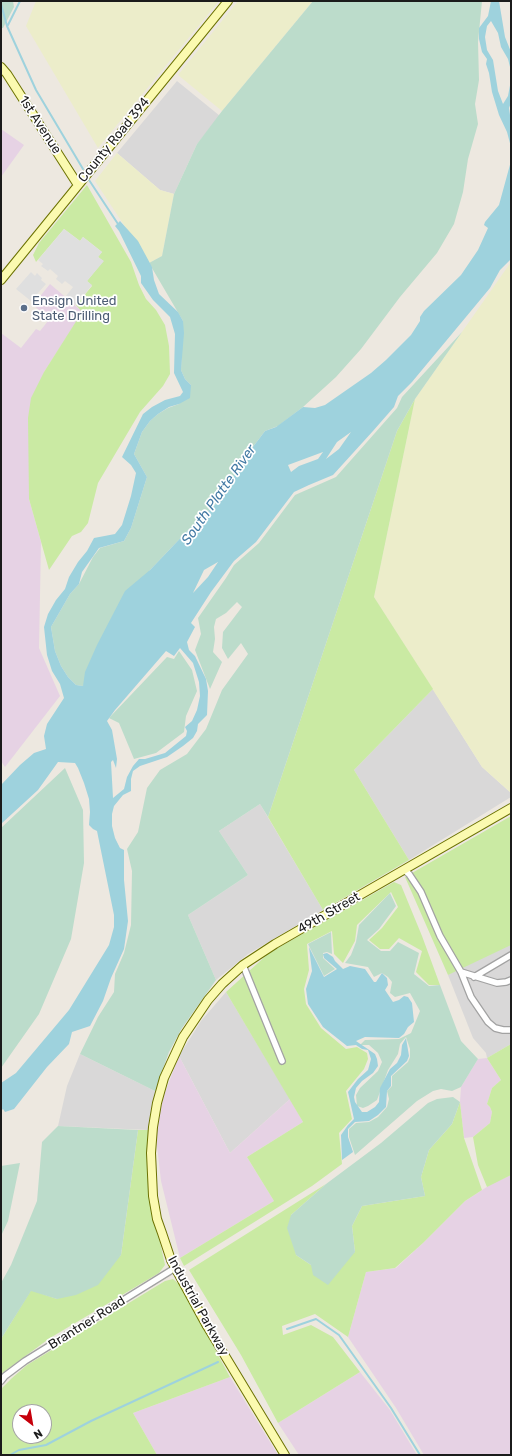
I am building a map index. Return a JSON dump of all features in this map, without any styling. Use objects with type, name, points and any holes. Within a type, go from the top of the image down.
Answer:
[{"type":"street","name":"County Road 394","points":[[1,280],[228,1]]},
{"type":"street","name":"1st Avenue","points":[[1,67],[78,184]]},
{"type":"street","name":"49th Street","points":[[176,1051],[208,1000],[222,984],[243,965],[275,944],[511,808]]},
{"type":"street","points":[[404,870],[409,874],[420,892],[440,936],[461,972],[471,997],[488,1022],[495,1028],[511,1030]]},
{"type":"street","points":[[474,977],[511,955]]},
{"type":"street","points":[[243,965],[282,1061]]},
{"type":"street","points":[[461,972],[497,983],[511,980]]},
{"type":"street","name":"Industrial Parkway","points":[[176,1051],[164,1078],[157,1103],[153,1127],[151,1174],[158,1219],[167,1250],[175,1268],[207,1326],[285,1455]]},
{"type":"street","name":"Brantner Road","points":[[1,1381],[5,1376],[25,1361],[175,1268]]},
{"type":"shaded area","points":[[177,81],[220,116],[197,144],[174,194],[160,190],[117,153]]},
{"type":"shaded area","points":[[1,129],[24,145],[1,177]]},
{"type":"shaded area","points":[[64,229],[80,241],[83,237],[102,252],[98,257],[104,261],[87,281],[92,285],[76,305],[66,296],[73,287],[65,281],[62,284],[56,279],[58,276],[50,269],[48,271],[41,266],[43,264],[38,260]]},
{"type":"shaded area","points":[[31,272],[35,276],[37,273],[42,278],[41,280],[46,284],[31,301],[16,289]]},
{"type":"shaded area","points":[[50,284],[83,312],[44,372],[29,499],[41,542],[39,648],[60,696],[5,767],[1,761],[1,333],[21,348],[36,329],[40,331],[48,321],[43,318],[45,315],[33,305]]},
{"type":"shaded area","points":[[433,689],[482,767],[511,793],[511,797],[409,860],[354,770]]},
{"type":"shaded area","points":[[260,804],[323,910],[248,954],[216,980],[188,915],[248,875],[219,831]]},
{"type":"shaded area","points":[[511,944],[511,1044],[487,1058],[486,1053],[473,1038],[448,975],[462,966]]},
{"type":"shaded area","points":[[226,992],[290,1099],[230,1153],[179,1056],[201,1021]]},
{"type":"shaded area","points":[[80,1054],[157,1092],[149,1130],[58,1126],[67,1086]]},
{"type":"shaded area","points":[[179,1056],[230,1153],[290,1099],[303,1122],[247,1157],[274,1201],[180,1258],[161,1181],[155,1129],[164,1095]]},
{"type":"shaded area","points":[[487,1058],[501,1080],[492,1088],[487,1104],[492,1112],[490,1123],[473,1137],[464,1138],[460,1102],[461,1087],[478,1059]]},
{"type":"shaded area","points":[[511,1175],[511,1455],[424,1455],[396,1408],[348,1337],[366,1272],[396,1268],[465,1201],[493,1183]]},
{"type":"shaded area","points":[[360,1372],[390,1410],[417,1455],[299,1455],[278,1423]]},
{"type":"shaded area","points":[[230,1377],[278,1455],[157,1455],[133,1413]]},
{"type":"green space","points":[[1,1],[13,1],[14,7],[3,28],[1,28]]},
{"type":"green space","points":[[36,1],[219,1],[98,148],[26,26]]},
{"type":"green space","points":[[238,1],[313,1],[222,111],[178,75]]},
{"type":"green space","points":[[313,1],[482,1],[478,42],[479,80],[475,104],[478,124],[468,159],[463,192],[454,224],[437,253],[400,297],[361,349],[336,377],[303,407],[278,426],[265,431],[249,452],[216,504],[191,527],[150,570],[83,686],[76,685],[68,677],[61,666],[55,651],[51,627],[70,594],[79,584],[93,557],[100,548],[124,541],[131,528],[147,477],[134,454],[142,432],[150,421],[158,414],[179,404],[191,385],[185,379],[181,370],[183,321],[149,263],[162,256],[174,194],[197,144],[222,111]]},
{"type":"green space","points":[[117,153],[160,190],[174,194],[162,256],[149,263],[95,181]]},
{"type":"green space","points":[[87,185],[131,262],[139,285],[146,299],[156,310],[165,325],[169,346],[170,374],[163,386],[140,412],[98,483],[88,523],[81,532],[72,536],[49,570],[29,499],[28,418],[31,398],[44,372],[82,312],[76,305],[92,286],[87,281],[103,261],[98,257],[102,252],[83,237],[80,241],[64,229],[36,262],[33,255],[39,243]]},
{"type":"green space","points":[[511,262],[511,793],[482,767],[374,597],[415,399]]},
{"type":"green space","points":[[462,332],[415,399],[397,431],[268,817],[260,804],[219,831],[248,875],[188,915],[216,980],[182,1028],[169,1052],[161,1074],[157,1092],[80,1054],[98,1017],[114,992],[115,974],[124,953],[131,925],[132,871],[127,849],[138,832],[147,788],[160,770],[187,754],[206,729],[222,690],[248,654],[241,643],[228,659],[222,648],[223,632],[242,607],[237,602],[226,613],[216,619],[214,627],[215,639],[213,652],[222,662],[210,689],[195,650],[201,634],[198,618],[234,565],[259,543],[295,495],[336,477],[397,408],[402,397]]},
{"type":"green space","points":[[415,399],[374,597],[433,689],[354,770],[409,860],[323,910],[268,817],[397,431]]},
{"type":"green space","points":[[179,651],[192,670],[197,691],[186,716],[184,732],[156,753],[134,759],[119,723],[109,718],[167,657],[174,659]]},
{"type":"green space","points":[[65,768],[83,810],[84,863],[71,939],[39,1014],[1,1068],[1,828]]},
{"type":"green space","points":[[511,816],[511,945],[448,975],[405,877]]},
{"type":"green space","points":[[394,882],[401,885],[440,985],[429,985],[416,972],[422,951],[399,938],[389,949],[380,949],[369,940],[382,928],[398,907],[391,892],[357,925],[355,941],[343,963],[334,954],[332,931],[307,944],[309,970],[304,989],[306,1004],[321,1028],[346,1049],[357,1047],[367,1053],[368,1059],[364,1069],[346,1091],[352,1119],[339,1133],[342,1164],[312,1186],[184,1266],[180,1258],[274,1201],[247,1157],[303,1122],[226,992],[269,953]]},
{"type":"green space","points":[[390,893],[396,906],[379,929],[367,940],[381,951],[390,951],[398,942],[419,953],[414,974],[429,986],[440,985],[461,1041],[478,1059],[461,1087],[452,1091],[441,1089],[433,1091],[417,1101],[355,1155],[349,1137],[349,1129],[356,1123],[369,1122],[378,1117],[387,1107],[389,1099],[387,1091],[392,1086],[392,1076],[408,1062],[410,1057],[410,1049],[406,1037],[400,1044],[398,1054],[388,1070],[377,1100],[363,1108],[357,1106],[356,1095],[360,1088],[378,1071],[382,1062],[378,1053],[369,1045],[360,1045],[365,1040],[399,1039],[411,1033],[420,1011],[410,993],[395,997],[390,993],[392,982],[382,973],[374,977],[368,967],[345,963],[351,955],[356,942],[359,925]]},
{"type":"green space","points":[[331,932],[332,954],[327,952],[323,953],[323,958],[335,969],[324,976],[308,944]]},
{"type":"green space","points":[[511,1044],[511,1175],[487,1187],[478,1165],[473,1137],[490,1123],[492,1112],[487,1104],[492,1088],[501,1080],[487,1058]]},
{"type":"green space","points":[[453,1097],[460,1102],[452,1124],[429,1150],[421,1177],[425,1196],[362,1206],[352,1226],[355,1252],[328,1285],[313,1275],[311,1265],[296,1255],[287,1228],[291,1215],[326,1184],[381,1143],[428,1103],[437,1099]]},
{"type":"green space","points":[[460,1102],[464,1138],[482,1190],[465,1201],[423,1243],[395,1268],[366,1272],[348,1337],[315,1314],[282,1326],[283,1335],[311,1325],[333,1337],[360,1372],[278,1423],[241,1355],[189,1270],[326,1184],[291,1215],[296,1255],[311,1265],[355,1252],[352,1226],[362,1206],[425,1196],[421,1177],[429,1150],[452,1124]]},
{"type":"green space","points":[[58,1126],[138,1130],[121,1255],[98,1285],[76,1295],[57,1299],[31,1291],[1,1339],[1,1283],[11,1265],[37,1201],[42,1142]]},
{"type":"green space","points":[[138,1130],[149,1130],[148,1187],[165,1265],[159,1273],[50,1338],[1,1374],[1,1339],[31,1290],[57,1299],[121,1255]]},
{"type":"green space","points":[[20,1163],[8,1221],[1,1236],[1,1166]]},
{"type":"green space","points":[[173,1279],[180,1285],[230,1377],[133,1413],[157,1455],[1,1455],[1,1389],[27,1365],[165,1281]]},
{"type":"water","points":[[491,1],[499,1],[505,37],[511,52],[511,71],[508,59],[501,47],[498,33],[491,21],[487,26],[485,37],[487,50],[493,60],[498,91],[503,104],[508,96],[511,80],[511,103],[509,108],[511,122],[511,147],[492,92],[486,64],[487,59],[482,52],[479,39],[479,28],[488,16]]},
{"type":"water","points":[[511,161],[511,259],[500,270],[490,288],[412,382],[398,396],[394,407],[373,431],[333,475],[294,492],[256,542],[234,561],[211,592],[191,623],[195,627],[187,642],[189,650],[195,656],[206,679],[208,691],[207,715],[198,724],[197,731],[193,738],[183,746],[167,757],[140,766],[133,771],[131,791],[123,795],[114,806],[112,814],[112,826],[115,838],[120,848],[124,850],[124,880],[128,921],[124,949],[103,1001],[90,1026],[72,1032],[69,1044],[47,1067],[14,1109],[5,1112],[3,1109],[1,1111],[1,1083],[16,1073],[69,1010],[109,945],[114,927],[114,915],[97,831],[89,825],[89,799],[75,763],[58,762],[38,790],[1,824],[1,785],[34,753],[46,749],[44,736],[47,724],[64,698],[60,684],[52,671],[47,655],[44,627],[48,614],[56,600],[65,589],[69,577],[94,538],[115,534],[122,525],[136,473],[131,465],[122,457],[143,414],[165,400],[180,396],[183,392],[174,373],[175,334],[170,317],[153,300],[141,283],[141,276],[119,231],[115,226],[120,221],[138,241],[152,267],[154,280],[159,294],[178,312],[183,321],[184,333],[181,370],[185,379],[191,385],[190,398],[169,407],[158,414],[150,421],[142,432],[134,454],[147,477],[131,528],[124,541],[99,548],[82,572],[79,584],[70,594],[51,627],[55,651],[61,666],[68,677],[76,685],[83,686],[85,672],[125,591],[150,570],[191,527],[216,504],[249,452],[265,431],[276,427],[303,407],[315,408],[325,405],[371,373],[411,335],[420,321],[420,317],[424,311],[461,275],[478,250],[488,228],[484,225],[485,222],[499,205]],"holes":[[[351,432],[339,449],[326,459],[337,442]],[[323,452],[318,459],[299,466],[291,472],[288,465]],[[218,562],[208,577],[193,593],[204,570]],[[180,648],[193,663],[199,682],[200,696],[197,710],[192,721],[185,727],[187,731],[186,736],[165,753],[145,759],[139,759],[127,777],[124,789],[113,798],[111,762],[113,760],[116,768],[117,759],[112,730],[107,721],[166,651],[174,656]]]},
{"type":"water","points":[[309,947],[324,977],[337,969],[324,958],[323,954],[327,953],[333,957],[343,969],[350,966],[365,969],[374,982],[376,982],[382,973],[387,978],[388,985],[385,990],[393,1002],[404,996],[408,997],[412,1003],[414,1022],[399,1038],[365,1037],[356,1041],[375,1054],[378,1066],[373,1073],[362,1081],[356,1088],[354,1097],[355,1102],[362,1112],[367,1112],[375,1107],[379,1102],[380,1088],[390,1069],[397,1063],[401,1055],[402,1045],[406,1038],[409,1056],[407,1061],[391,1076],[391,1086],[387,1091],[386,1107],[369,1121],[355,1122],[348,1129],[348,1137],[353,1152],[342,1160],[341,1135],[354,1119],[348,1092],[358,1079],[368,1070],[371,1059],[368,1050],[362,1049],[356,1045],[347,1046],[323,1027],[308,1004],[306,989],[312,971]]},
{"type":"waterway","points":[[8,25],[20,1]]},
{"type":"waterway","points":[[1,4],[7,26],[36,90],[83,169]]},
{"type":"waterway","points":[[89,180],[118,224]]},
{"type":"waterway","points":[[287,1329],[316,1319],[339,1335],[391,1408],[420,1455]]},
{"type":"waterway","points":[[10,1455],[19,1450],[46,1445],[91,1421],[218,1362]]},
{"type":"place","name":"Ensign United State Drilling","points":[[24,308]]},
{"type":"water label","name":"South Platte River","points":[[219,495]]}]
